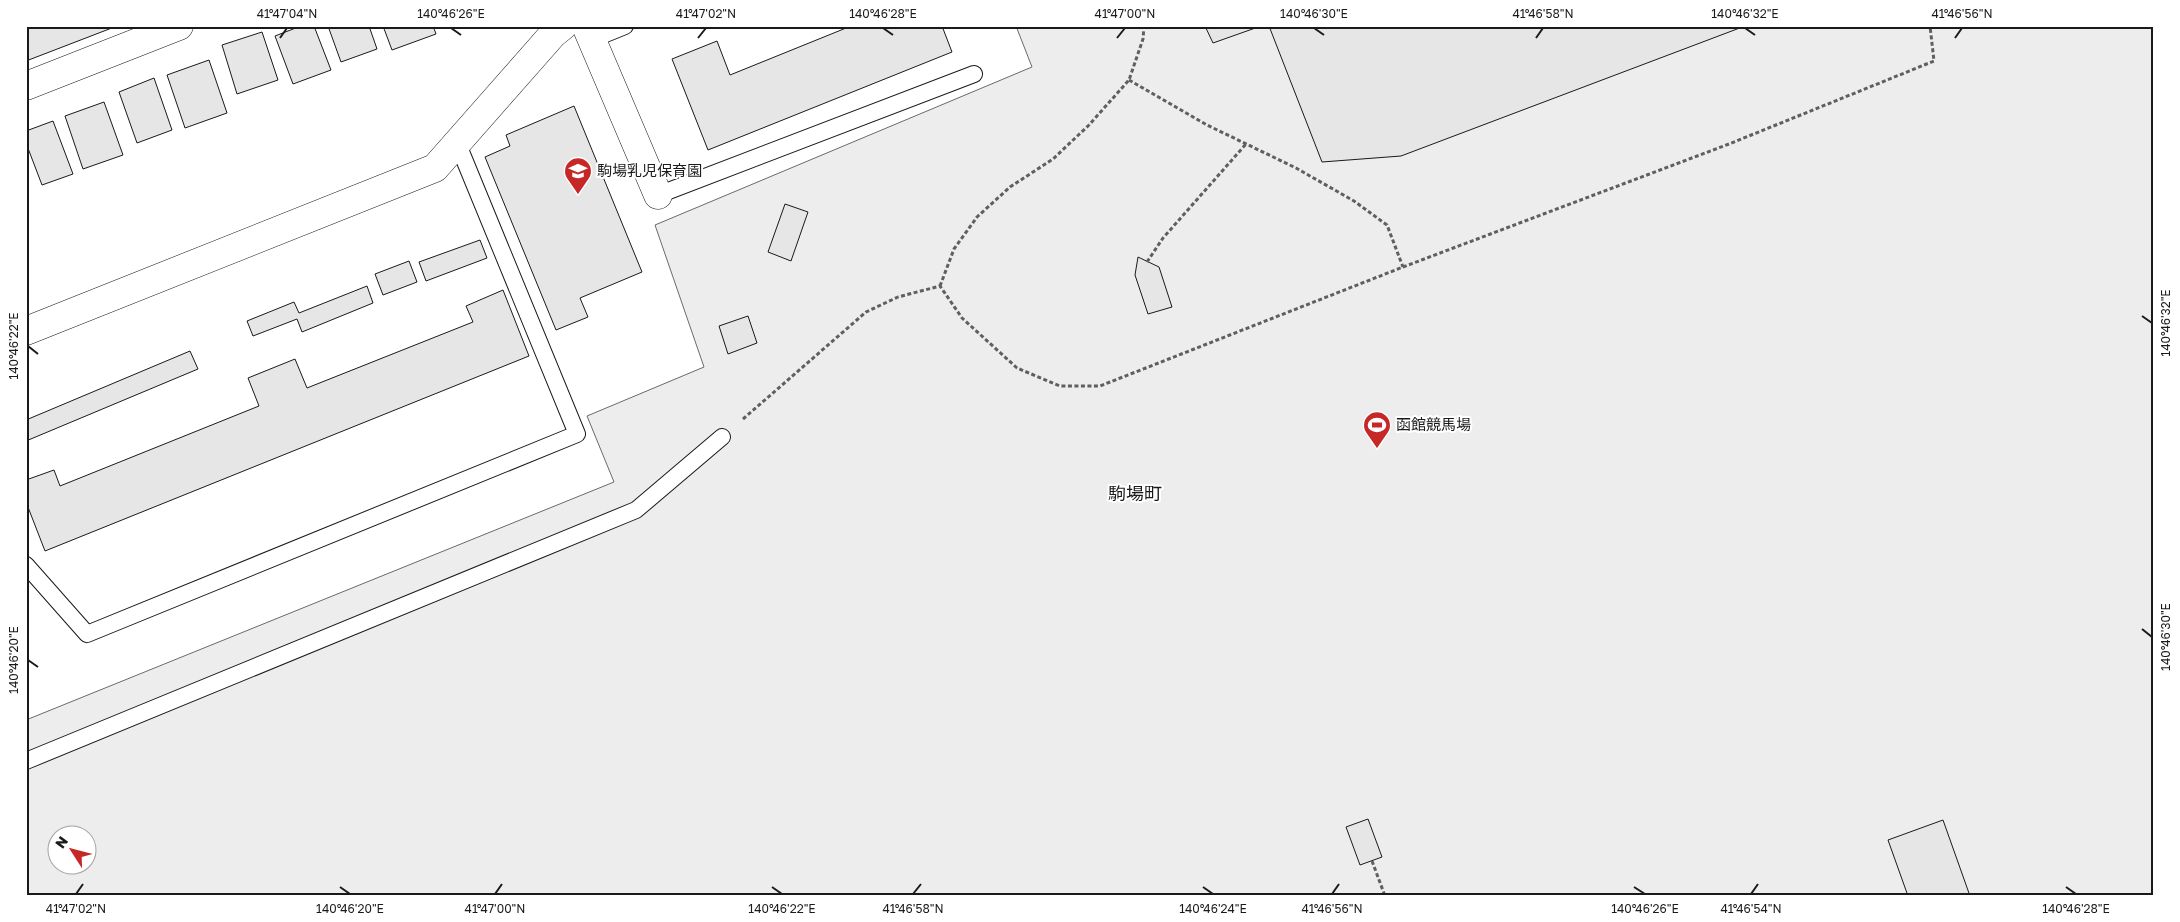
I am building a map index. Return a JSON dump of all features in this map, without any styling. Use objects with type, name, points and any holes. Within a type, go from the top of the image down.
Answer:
[{"type":"street","points":[[26,86],[179,26]]},
{"type":"street","points":[[26,331],[435,168],[553,34],[563,26]]},
{"type":"street","points":[[590,33],[658,195]]},
{"type":"lane","points":[[590,33],[625,26]]},
{"type":"lane","points":[[658,195],[974,74]]},
{"type":"lane","points":[[26,565],[87,634],[577,434],[457,142]]},
{"type":"lane","points":[[26,761],[636,510],[722,437]]},
{"type":"path","points":[[940,286],[954,249],[977,217],[1010,188],[1053,159],[1089,125],[1129,80],[1143,39],[1144,26]]},
{"type":"path","points":[[940,286],[962,318],[1017,368],[1060,386],[1100,386],[1403,267],[1730,144],[1934,61],[1930,26]]},
{"type":"path","points":[[1129,80],[1207,125],[1296,168],[1354,201],[1387,225],[1403,267]]},
{"type":"path","points":[[1147,262],[1163,238],[1246,144]]},
{"type":"path","points":[[722,437],[866,312],[898,297],[940,286]]},
{"type":"path","points":[[1372,860],[1384,896]]},
{"type":"shaded area","name":"函館競馬場","points":[[1016,26],[2154,26],[2154,896],[26,896],[26,720],[614,482],[587,416],[704,367],[655,225],[1032,67]]},
{"type":"building","points":[[26,26],[117,26],[26,61]]},
{"type":"building","points":[[301,26],[314,26],[331,70],[293,84],[275,36]]},
{"type":"building","points":[[328,26],[369,26],[377,49],[341,62]]},
{"type":"building","points":[[383,26],[433,26],[436,34],[392,50]]},
{"type":"building","points":[[851,26],[942,26],[952,52],[708,150],[672,59],[717,41],[730,75]]},
{"type":"building","points":[[1205,26],[1261,26],[1213,43]]},
{"type":"building","points":[[1269,26],[1745,26],[1401,156],[1322,162]]},
{"type":"building","points":[[262,32],[278,80],[237,94],[222,45]]},
{"type":"building","points":[[209,60],[227,113],[185,128],[167,75]]},
{"type":"building","points":[[154,78],[172,130],[137,143],[119,92]]},
{"type":"building","points":[[104,102],[123,155],[83,169],[65,116]]},
{"type":"building","points":[[574,106],[642,272],[580,298],[588,317],[556,330],[485,157],[510,146],[506,135]]},
{"type":"building","points":[[53,121],[73,174],[42,185],[26,143],[26,131]]},
{"type":"building","points":[[785,204],[808,212],[791,261],[768,252]]},
{"type":"building","points":[[480,240],[487,258],[426,281],[419,262]]},
{"type":"building","points":[[1138,257],[1159,267],[1172,307],[1148,314],[1135,275]]},
{"type":"building","points":[[409,261],[417,282],[383,295],[375,274]]},
{"type":"building","points":[[367,286],[373,303],[302,332],[297,319],[253,336],[247,321],[294,302],[299,313]]},
{"type":"building","points":[[503,290],[529,356],[45,551],[26,502],[26,480],[54,470],[60,486],[259,406],[248,378],[295,359],[307,388],[473,322],[466,306]]},
{"type":"building","points":[[748,316],[757,343],[728,354],[719,326]]},
{"type":"building","points":[[190,351],[198,369],[26,441],[26,420]]},
{"type":"building","points":[[1368,819],[1382,857],[1360,865],[1346,827]]},
{"type":"building","points":[[1943,820],[1970,896],[1908,896],[1888,840]]},
{"type":"place","name":"駒場乳児保育園","points":[[578,195]]},
{"type":"place","name":"函館競馬場","points":[[1377,449]]},
{"type":"district","name":"駒場町","points":[[1135,494]]}]
